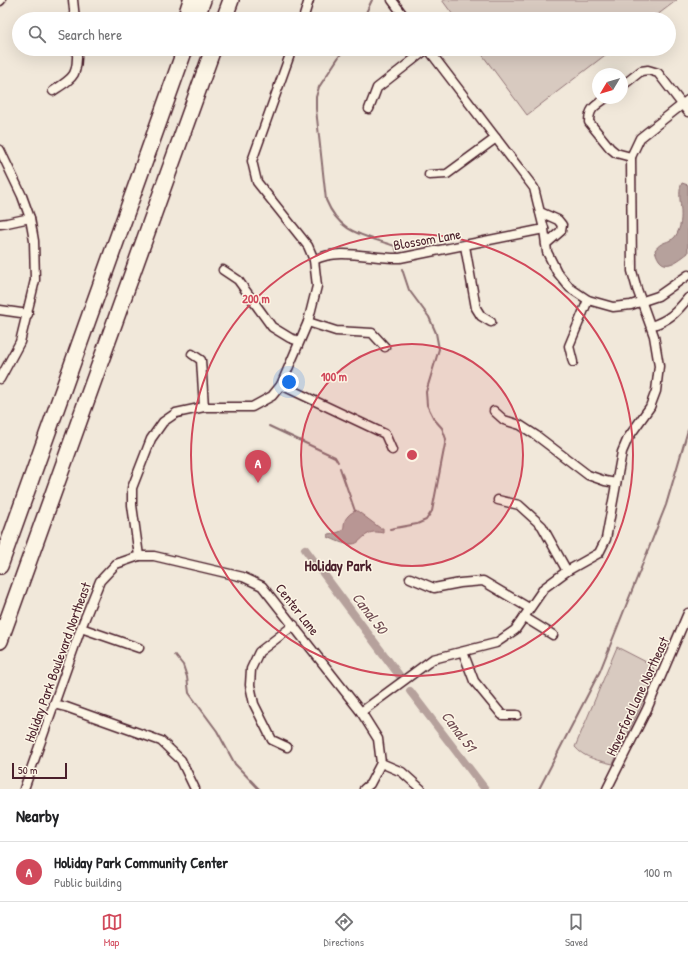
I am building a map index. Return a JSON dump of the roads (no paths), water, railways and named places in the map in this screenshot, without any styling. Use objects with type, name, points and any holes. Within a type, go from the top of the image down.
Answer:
[{"type":"highway","points":[[187,12],[191,0]]},
{"type":"highway","points":[[199,12],[203,0]]},
{"type":"highway","points":[[227,12],[231,0]]},
{"type":"highway","points":[[176,76],[179,56]]},
{"type":"highway","points":[[0,566],[183,56]]},
{"type":"highway","points":[[0,641],[210,56]]},
{"type":"street","points":[[73,0],[74,12]]},
{"type":"street","points":[[305,12],[309,0]]},
{"type":"street","points":[[392,0],[401,12]]},
{"type":"street","points":[[53,91],[73,77],[77,69],[77,56]]},
{"type":"street","points":[[139,556],[132,505],[132,488],[151,439],[162,422],[176,413],[204,407],[252,407],[272,396],[281,385],[308,322],[317,286],[314,260],[308,246],[258,182],[252,161],[290,56]]},
{"type":"street","points":[[369,109],[377,88],[418,56]]},
{"type":"street","points":[[432,56],[534,188],[544,229],[547,252],[557,272],[570,288],[588,300],[613,307],[642,302],[658,296],[688,275]]},
{"type":"street","points":[[628,81],[641,71],[648,70],[658,73],[685,102],[688,112]]},
{"type":"street","points":[[364,789],[370,784],[381,763],[378,739],[361,712],[433,659],[496,642],[515,630],[544,588],[567,571],[600,553],[606,539],[622,452],[628,438],[650,406],[656,391],[659,366],[654,336],[632,271],[631,157],[640,138],[685,102]]},
{"type":"street","points":[[598,104],[589,113],[589,122],[610,148],[616,153],[631,157]]},
{"type":"street","points":[[429,175],[447,174],[496,138]]},
{"type":"street","points":[[0,150],[22,196],[30,218],[34,241],[35,280],[20,342],[0,379]]},
{"type":"street","points":[[540,212],[558,220],[562,225],[561,231],[546,244]]},
{"type":"street","points":[[0,224],[7,224],[30,218]]},
{"type":"street","name":"Blossom Lane","points":[[314,260],[322,256],[336,253],[384,259],[400,258],[544,229]]},
{"type":"street","points":[[465,246],[476,308],[481,316],[491,322]]},
{"type":"street","points":[[223,270],[238,280],[272,327],[299,342]]},
{"type":"street","points":[[651,326],[664,322],[677,312],[688,298]]},
{"type":"street","points":[[573,362],[569,346],[588,300]]},
{"type":"street","points":[[0,310],[28,314]]},
{"type":"street","points":[[308,322],[336,331],[372,333],[385,347]]},
{"type":"street","points":[[192,354],[201,360],[204,407]]},
{"type":"street","points":[[281,385],[385,434],[392,450]]},
{"type":"street","points":[[494,411],[504,420],[520,425],[537,436],[588,475],[616,483]]},
{"type":"street","points":[[498,500],[519,505],[542,526],[567,571]]},
{"type":"street","name":"Center Lane","points":[[139,556],[154,556],[243,577],[262,586],[361,712]]},
{"type":"street","name":"Holiday Park Boulevard Northeast","points":[[24,789],[81,628],[100,581],[116,564],[139,556]]},
{"type":"street","points":[[410,578],[434,588],[460,583],[483,581],[529,608]]},
{"type":"street","name":"Haverford Lane Northeast","points":[[607,789],[647,709],[688,613]]},
{"type":"street","points":[[524,617],[553,635]]},
{"type":"street","points":[[287,747],[272,740],[254,704],[250,685],[251,669],[259,652],[294,625]]},
{"type":"street","points":[[81,628],[139,648]]},
{"type":"street","points":[[463,652],[474,681],[502,714],[517,715]]},
{"type":"street","points":[[54,704],[161,741],[181,760],[195,789]]},
{"type":"street","points":[[381,763],[402,772],[421,789]]},
{"type":"waterway","points":[[366,12],[372,0]]},
{"type":"waterway","points":[[339,56],[319,87],[316,97],[326,200],[338,220],[346,227],[363,236],[395,246],[397,252]]},
{"type":"waterway","points":[[390,529],[417,524],[426,520],[432,511],[446,439],[442,428],[434,419],[427,405],[426,392],[439,349],[436,333],[429,317],[409,290],[402,269]]},
{"type":"waterway","points":[[269,426],[335,457],[338,462]]},
{"type":"waterway","points":[[539,789],[600,671],[666,505],[688,430]]},
{"type":"waterway","points":[[340,468],[355,511]]},
{"type":"waterway","name":"Canal 50","points":[[305,549],[399,675]]},
{"type":"waterway","points":[[175,655],[183,665],[187,677],[189,693],[217,731],[235,764],[259,789]]},
{"type":"waterway","name":"Canal 51","points":[[410,691],[485,789]]},
{"type":"place","name":"Holiday Park Community Center","points":[[258,483]]},
{"type":"district","name":"Holiday Park","points":[[338,565]]}]
